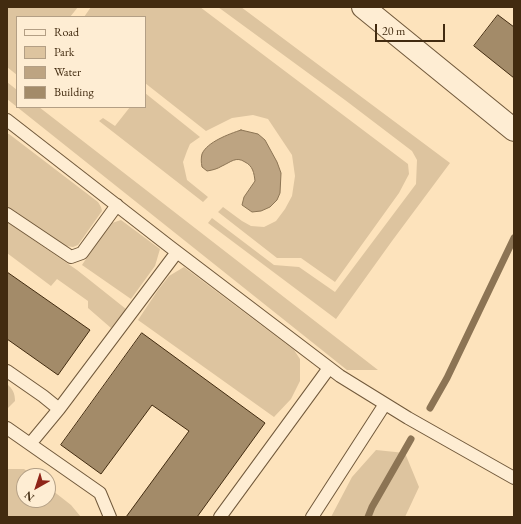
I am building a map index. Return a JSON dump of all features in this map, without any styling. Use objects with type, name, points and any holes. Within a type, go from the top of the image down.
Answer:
[{"type":"street","points":[[363,7],[514,130]]},
{"type":"lane","points":[[7,120],[340,376],[414,422],[514,478]]},
{"type":"lane","points":[[7,214],[71,257],[82,253],[117,205]]},
{"type":"lane","points":[[30,444],[59,409],[177,252]]},
{"type":"lane","points":[[220,517],[329,368]]},
{"type":"lane","points":[[7,371],[59,409]]},
{"type":"lane","points":[[312,517],[385,404]]},
{"type":"lane","points":[[7,428],[100,493],[110,517]]},
{"type":"green space","points":[[78,7],[71,16],[16,16],[16,74],[7,67],[7,8]]},
{"type":"green space","points":[[91,7],[200,7],[408,164],[409,174],[399,193],[335,282],[301,258],[277,258],[218,212],[223,207],[251,226],[264,227],[276,221],[292,196],[295,176],[292,155],[268,119],[253,115],[232,118],[206,131],[146,84],[146,16],[85,16]]},
{"type":"green space","points":[[218,7],[241,7],[450,163],[336,319],[208,223],[212,218],[274,265],[299,267],[335,292],[416,184],[417,160],[412,151]]},
{"type":"green space","points":[[7,82],[16,89],[16,106],[7,99]]},
{"type":"green space","points":[[146,94],[200,137],[190,144],[183,162],[187,180],[208,197],[203,202],[99,121],[103,118],[115,126],[129,108],[146,108]]},
{"type":"green space","points":[[18,108],[40,108],[378,370],[347,370]]},
{"type":"green space","points":[[7,134],[98,202],[102,211],[78,245],[73,247],[66,246],[7,206]]},
{"type":"green space","points":[[121,220],[160,249],[155,266],[131,299],[82,265],[109,224]]},
{"type":"green space","points":[[7,222],[77,270],[126,309],[111,328],[88,308],[88,301],[57,279],[51,286],[7,253]]},
{"type":"green space","points":[[184,267],[294,350],[300,359],[300,381],[291,399],[274,417],[138,320],[169,276]]},
{"type":"green space","points":[[7,384],[15,396],[15,401],[7,409]]},
{"type":"green space","points":[[376,450],[405,453],[419,487],[405,517],[331,517],[352,477]]},
{"type":"green space","points":[[7,469],[16,469],[16,508],[56,508],[56,493],[71,505],[81,517],[7,517]]},
{"type":"water","points":[[241,130],[258,134],[265,140],[281,173],[280,193],[277,200],[270,207],[261,211],[252,212],[242,205],[244,197],[255,181],[253,170],[248,164],[242,160],[236,160],[207,171],[202,167],[202,154],[213,142]]},
{"type":"building","points":[[498,15],[514,27],[514,78],[474,46]]},
{"type":"building","points":[[7,272],[90,330],[58,375],[7,339]]},
{"type":"building","points":[[142,333],[265,423],[197,517],[126,517],[189,431],[152,405],[101,474],[61,445]]},
{"type":"waterway","points":[[430,408],[447,378],[514,238]]},
{"type":"waterway","points":[[368,517],[372,507],[411,439]]}]
